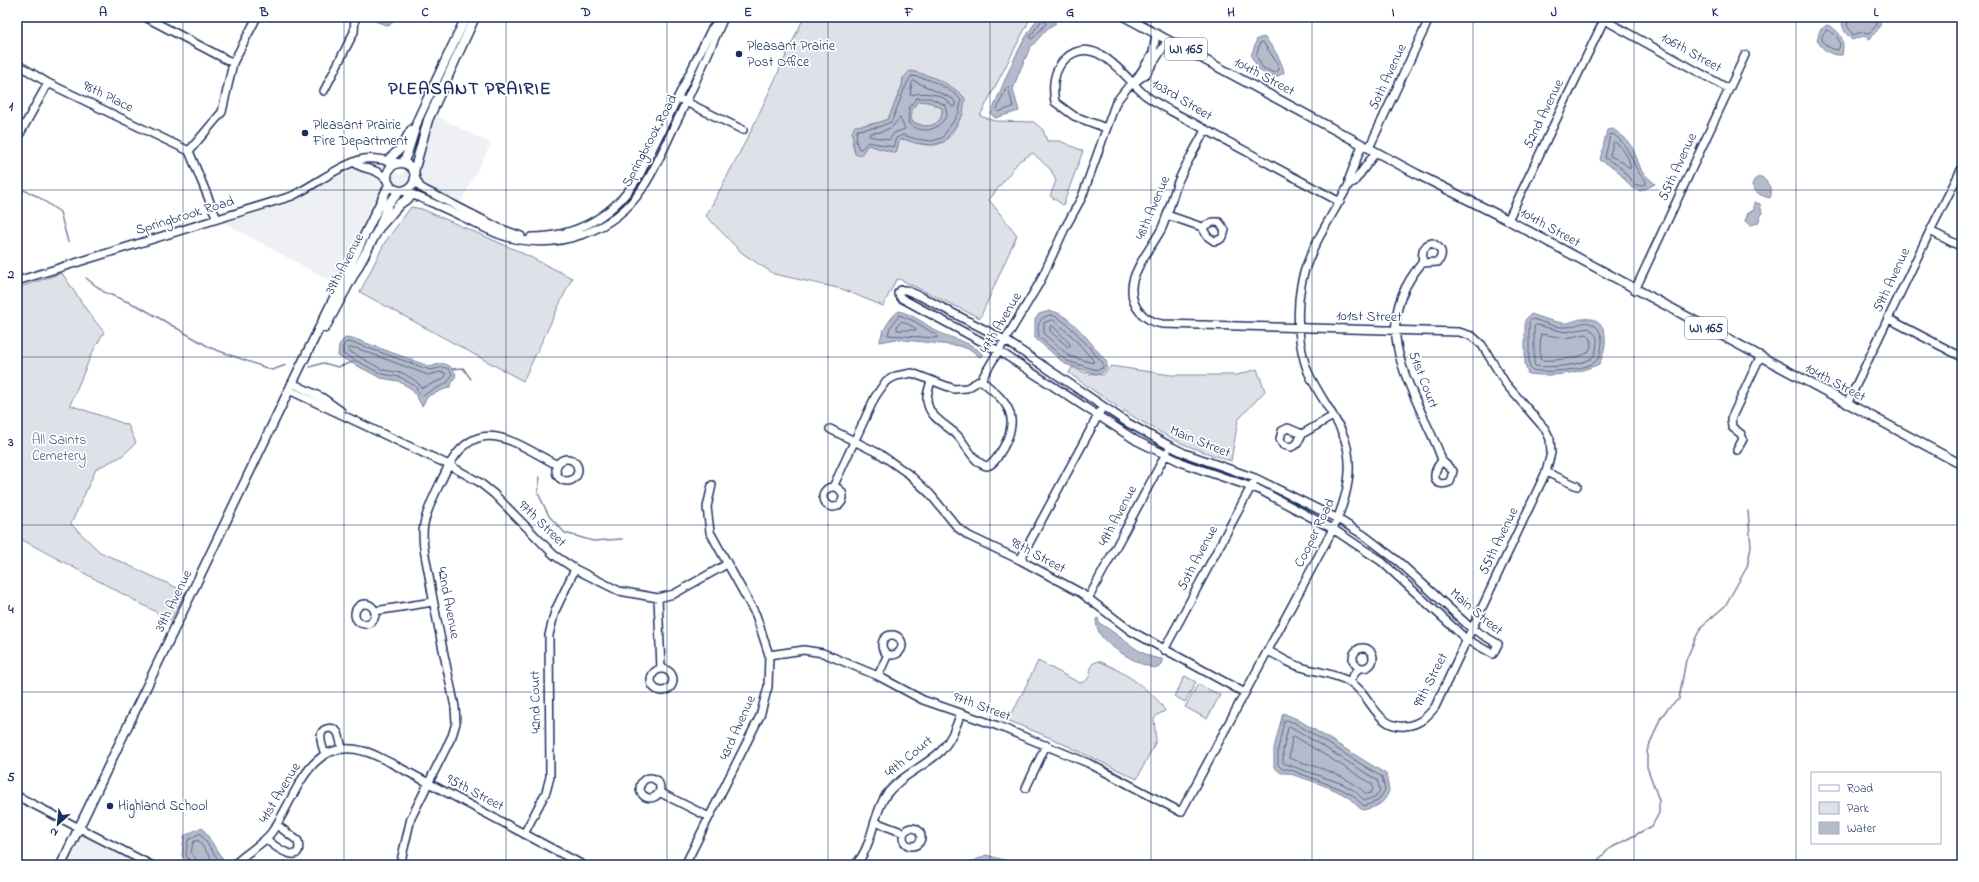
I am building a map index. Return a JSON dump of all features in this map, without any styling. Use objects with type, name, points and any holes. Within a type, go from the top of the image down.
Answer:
[{"type":"main road","points":[[387,161],[400,149],[418,119],[466,17]]},
{"type":"main road","points":[[414,175],[408,165],[401,163],[395,164],[388,170],[388,182],[394,190],[402,191],[412,186],[428,120],[475,17]]},
{"type":"main road","name":"104th Street","points":[[1125,17],[1369,148],[1508,220],[1635,290],[1962,465]]},
{"type":"main road","points":[[401,163],[407,154],[418,119]]},
{"type":"main road","name":"39th Avenue","points":[[61,865],[290,386],[310,348],[388,182]]},
{"type":"main road","name":"39th Avenue","points":[[310,348],[335,312],[379,228],[388,204],[402,191]]},
{"type":"main road","points":[[379,228],[400,204],[413,194]]},
{"type":"street","points":[[145,17],[233,64]]},
{"type":"street","points":[[217,219],[189,151],[222,112],[233,64],[257,17]]},
{"type":"street","points":[[324,91],[354,32],[356,17]]},
{"type":"street","name":"Springbrook Road","points":[[414,175],[420,187],[425,190],[512,233],[539,237],[575,230],[600,218],[626,196],[640,174],[711,30],[723,17]]},
{"type":"street","name":"Springbrook Road","points":[[402,191],[413,194],[496,233],[512,238],[550,241],[586,233],[612,220],[641,190],[686,102],[723,17]]},
{"type":"street","name":"50th Avenue","points":[[1369,148],[1430,17]]},
{"type":"street","name":"106th Street","points":[[1601,18],[1729,88]]},
{"type":"street","name":"52nd Avenue","points":[[1508,220],[1601,18]]},
{"type":"street","points":[[1134,83],[1153,53],[1156,34]]},
{"type":"street","points":[[1134,83],[1146,74],[1168,40]]},
{"type":"street","name":"103rd Street","points":[[1106,128],[1074,116],[1055,102],[1053,90],[1054,78],[1060,64],[1068,56],[1080,51],[1091,51],[1104,55],[1146,95],[1205,130],[1340,202]]},
{"type":"street","name":"55th Avenue","points":[[1635,290],[1745,55]]},
{"type":"street","name":"98th Place","points":[[17,64],[48,83],[189,151]]},
{"type":"street","points":[[17,139],[48,83]]},
{"type":"street","name":"47th Avenue","points":[[981,380],[1040,282],[1064,228],[1082,197],[1116,102],[1124,91],[1134,83]]},
{"type":"street","points":[[678,97],[743,130]]},
{"type":"street","name":"48th Avenue","points":[[1133,299],[1132,287],[1134,278],[1168,215],[1180,177],[1205,130]]},
{"type":"street","name":"Cooper Road","points":[[1350,183],[1354,182],[1369,148]]},
{"type":"street","name":"Cooper Road","points":[[1180,812],[1333,529],[1346,497],[1349,471],[1346,444],[1333,416],[1307,368],[1302,353],[1300,296],[1305,270],[1350,183],[1349,179],[1369,148]]},
{"type":"street","name":"Springbrook Road","points":[[17,281],[292,196],[308,189],[332,171],[355,163],[359,160],[401,163]]},
{"type":"street","points":[[355,163],[380,172],[388,182]]},
{"type":"street","name":"59th Avenue","points":[[1847,404],[1962,168]]},
{"type":"street","points":[[1168,215],[1202,227]]},
{"type":"street","points":[[1930,231],[1962,247]]},
{"type":"street","name":"51st Court","points":[[1422,263],[1407,284],[1401,297],[1395,331],[1401,368],[1442,461]]},
{"type":"street","name":"Main Street","points":[[901,290],[906,290],[920,296],[1005,340],[1103,407],[1128,423],[1170,446],[1184,453],[1255,478],[1338,519],[1365,536],[1399,562],[1471,628],[1498,644],[1493,654],[1466,639],[1381,561],[1333,529],[1251,487],[1197,469],[1165,456],[1098,417],[999,351],[900,298],[898,293],[901,290]]},
{"type":"street","name":"101st Street","points":[[1133,299],[1140,312],[1147,319],[1158,323],[1459,332],[1472,336],[1482,345],[1506,384],[1545,429],[1550,439],[1551,453]]},
{"type":"street","points":[[1889,319],[1962,357]]},
{"type":"street","points":[[1737,450],[1743,439],[1741,434],[1732,427],[1731,420],[1760,357]]},
{"type":"street","points":[[834,485],[875,397],[886,381],[906,373],[919,375],[954,389],[967,388],[981,380],[1004,401],[1009,407],[1012,420],[1011,431],[1004,446],[993,463],[987,466],[979,463],[957,435],[932,414],[927,404],[931,381]]},
{"type":"street","name":"97th Street","points":[[290,386],[347,416],[449,465],[479,482],[494,494],[545,548],[575,569],[619,591],[658,598],[674,594],[727,564]]},
{"type":"street","points":[[1020,560],[1103,407]]},
{"type":"street","points":[[1302,434],[1333,416]]},
{"type":"street","name":"98th Street","points":[[830,430],[888,459],[910,474],[958,528],[968,536],[1020,560],[1088,599],[1120,624],[1245,694]]},
{"type":"street","name":"42nd Avenue","points":[[400,865],[411,818],[452,736],[456,723],[454,701],[423,538],[424,525],[433,496],[449,465],[464,445],[482,436],[510,439],[557,465]]},
{"type":"street","name":"49th Avenue","points":[[1088,599],[1170,446]]},
{"type":"street","name":"55th Avenue","points":[[1466,639],[1546,472],[1551,453]]},
{"type":"street","points":[[1546,472],[1577,486]]},
{"type":"street","name":"50th Avenue","points":[[1164,650],[1255,478]]},
{"type":"street","name":"43rd Avenue","points":[[685,865],[760,716],[768,687],[769,654],[756,615],[710,532],[707,507],[712,485]]},
{"type":"street","name":"42nd Court","points":[[524,834],[546,792],[550,777],[549,635],[555,611],[575,569]]},
{"type":"street","points":[[658,598],[661,669]]},
{"type":"street","points":[[375,611],[434,602]]},
{"type":"street","name":"99th Street","points":[[1268,651],[1299,667],[1349,682],[1358,689],[1381,718],[1401,727],[1417,724],[1428,716],[1434,707],[1466,639]]},
{"type":"street","name":"97th Street","points":[[769,654],[813,650],[823,652],[878,676],[923,700],[1046,745],[1088,763],[1180,812]]},
{"type":"street","points":[[878,676],[888,654]]},
{"type":"street","points":[[1349,682],[1359,667]]},
{"type":"street","name":"49th Court","points":[[855,865],[864,852],[879,807],[891,789],[941,750],[954,731],[961,713]]},
{"type":"street","points":[[325,754],[321,735],[323,730],[328,728],[333,728],[338,733],[342,749]]},
{"type":"street","points":[[1026,788],[1046,745]]},
{"type":"street","name":"41st Avenue","points":[[234,865],[266,839],[277,825],[306,770],[325,754],[342,749],[354,749]]},
{"type":"street","name":"95th Street","points":[[354,749],[365,751],[583,865]]},
{"type":"street","points":[[659,792],[709,817]]},
{"type":"street","points":[[17,796],[151,865]]},
{"type":"street","points":[[875,822],[904,833]]},
{"type":"street","points":[[266,839],[286,854],[292,855],[297,852],[299,847],[298,841],[277,825]]},
{"type":"shaded area","points":[[431,113],[491,144],[458,207],[400,189],[391,193],[375,214],[340,286],[217,219],[276,202],[341,167],[375,164],[401,175],[411,161],[419,134]]},
{"type":"shaded area","points":[[79,829],[144,865],[61,865]]},
{"type":"green space","points":[[804,17],[1031,17],[980,116],[995,121],[1034,122],[1043,130],[1047,141],[1060,141],[1083,151],[1063,205],[1050,196],[1056,181],[1051,170],[1033,153],[1019,161],[989,200],[1017,235],[980,318],[899,279],[896,280],[883,306],[842,289],[774,274],[742,253],[706,216],[750,133]],"holes":[[[903,78],[963,114],[951,135],[946,140],[936,145],[925,145],[904,139],[899,141],[896,153],[868,145],[855,154],[852,142],[868,124],[878,123],[888,119],[902,86]]]},
{"type":"green space","points":[[918,101],[929,102],[942,108],[940,120],[927,126],[911,120],[912,109]]},
{"type":"green space","points":[[411,207],[422,209],[516,250],[572,278],[523,381],[360,292],[385,242]]},
{"type":"green space","name":"All Saints Cemetery","points":[[62,273],[88,312],[104,332],[92,353],[70,405],[128,425],[136,443],[122,456],[96,469],[71,524],[100,552],[186,592],[171,620],[17,537],[17,288]]},
{"type":"green space","points":[[1111,366],[1171,375],[1237,375],[1257,369],[1265,391],[1238,420],[1231,461],[1192,448],[1165,435],[1123,410],[1069,373],[1072,367],[1086,373],[1103,375]]},
{"type":"green space","points":[[1038,661],[1080,683],[1087,680],[1092,664],[1098,661],[1106,664],[1136,682],[1154,696],[1161,704],[1165,711],[1157,715],[1154,719],[1156,741],[1137,779],[1053,739],[1007,720],[1016,706]]},
{"type":"green space","points":[[1185,676],[1196,682],[1185,702],[1174,696]]},
{"type":"green space","points":[[1198,684],[1220,695],[1207,719],[1185,707]]},
{"type":"water","points":[[374,17],[397,17],[389,26],[375,21]]},
{"type":"water","points":[[1039,17],[1045,17],[1056,23],[1048,28],[1030,48],[1018,75],[1013,90],[1019,111],[995,118],[991,114],[1007,76],[1018,51]]},
{"type":"water","points":[[1847,17],[1877,17],[1880,26],[1870,39],[1863,36],[1852,40],[1845,32],[1842,24]]},
{"type":"water","points":[[1827,25],[1836,30],[1841,37],[1843,45],[1842,55],[1827,52],[1821,47],[1817,40],[1820,30]]},
{"type":"water","points":[[1264,37],[1277,54],[1282,64],[1284,73],[1274,78],[1260,71],[1251,56],[1257,39]]},
{"type":"water","points":[[910,71],[932,77],[954,88],[965,98],[963,114],[945,141],[933,145],[915,143],[904,139],[899,141],[896,153],[868,145],[860,156],[855,154],[852,132],[855,126],[878,123],[888,119],[902,86],[903,78]],"holes":[[[918,101],[929,102],[942,108],[940,119],[936,123],[927,126],[916,124],[911,121],[912,109]]]},
{"type":"water","points":[[1613,129],[1625,138],[1633,149],[1642,172],[1655,184],[1641,191],[1632,188],[1616,169],[1600,160],[1607,130]]},
{"type":"water","points":[[1762,177],[1770,187],[1770,198],[1759,194],[1753,188],[1752,185],[1754,180]]},
{"type":"water","points":[[1754,202],[1760,204],[1762,213],[1758,223],[1751,225],[1745,221],[1748,213],[1754,210]]},
{"type":"water","points":[[899,311],[915,317],[938,332],[974,347],[983,355],[980,357],[971,350],[960,346],[896,339],[880,342],[887,325],[893,316]]},
{"type":"water","points":[[1050,311],[1065,317],[1088,339],[1106,361],[1107,366],[1104,372],[1097,374],[1065,364],[1035,338],[1035,320],[1039,314]]},
{"type":"water","points":[[1531,314],[1551,321],[1564,323],[1582,319],[1591,319],[1598,322],[1605,334],[1604,349],[1599,364],[1564,374],[1528,374],[1525,364],[1525,320]]},
{"type":"water","points":[[345,338],[358,340],[431,367],[439,364],[446,364],[452,368],[456,375],[450,387],[428,396],[422,406],[412,389],[398,381],[381,378],[338,356],[339,345]]},
{"type":"water","points":[[1098,618],[1099,623],[1138,650],[1154,658],[1162,659],[1162,663],[1158,668],[1145,665],[1112,647],[1106,642],[1098,631],[1096,619]]},
{"type":"water","points":[[1283,713],[1297,719],[1386,774],[1389,791],[1385,799],[1372,808],[1363,810],[1343,794],[1302,778],[1287,773],[1281,773],[1274,767],[1274,748]]},
{"type":"water","points":[[202,827],[223,860],[217,865],[190,865],[182,856],[184,836]]},
{"type":"water","points":[[986,855],[1008,861],[1012,865],[966,865]]},
{"type":"waterway","points":[[17,187],[37,196],[60,212],[68,242]]},
{"type":"waterway","points":[[86,278],[104,292],[140,307],[211,348],[272,370],[286,365]]},
{"type":"waterway","points":[[310,367],[323,363],[338,367],[353,362]]},
{"type":"waterway","points":[[452,369],[463,368],[471,379]]},
{"type":"waterway","points":[[540,477],[538,493],[549,516],[565,533],[593,541],[622,539]]},
{"type":"waterway","points":[[1593,865],[1609,849],[1652,826],[1659,813],[1659,800],[1647,767],[1647,751],[1660,719],[1668,708],[1679,699],[1686,660],[1696,637],[1702,626],[1725,606],[1747,567],[1751,547],[1748,511]]},
{"type":"place","name":"Pleasant Prairie Post Office","points":[[739,54]]},
{"type":"place","name":"Pleasant Prairie Fire Department","points":[[305,133]]},
{"type":"place","name":"Highland School","points":[[110,806]]},
{"type":"district","name":"PLEASANT PRAIRIE","points":[[470,90]]}]
